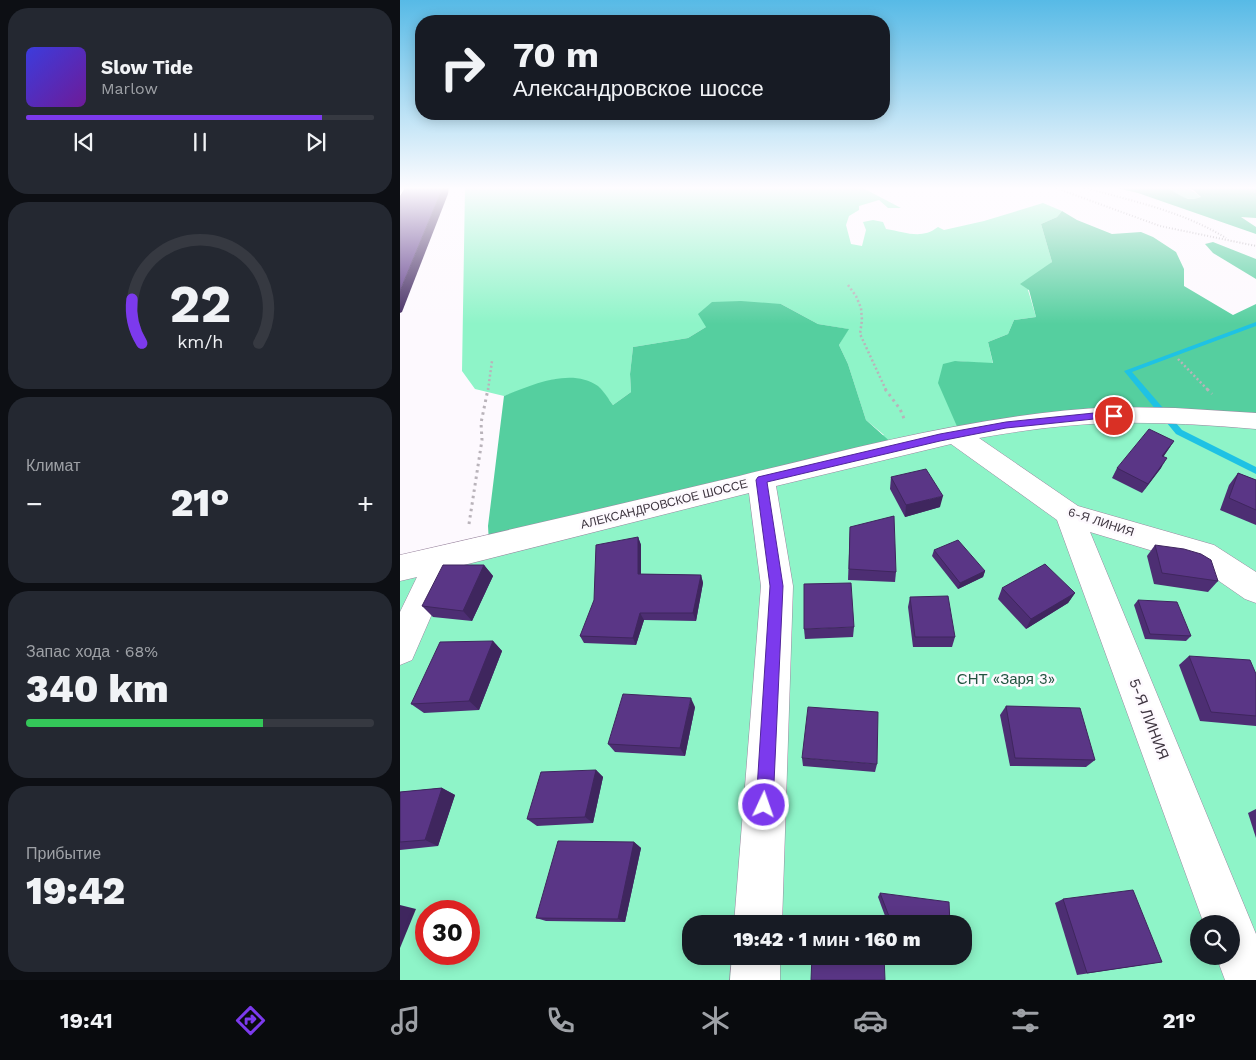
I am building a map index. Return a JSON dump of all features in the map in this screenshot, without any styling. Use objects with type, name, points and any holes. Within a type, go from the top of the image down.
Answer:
[{"type":"street","name":"АЛЕКСАНДРОВСКОЕ ШОССЕ","points":[[400,568],[918,443],[1006,425],[1094,416],[1173,416],[1246,420]]},
{"type":"street","name":"6-Я ЛИНИЯ","points":[[956,435],[1070,514],[1203,554],[1256,589]]},
{"type":"street","points":[[759,915],[777,586],[762,480]]},
{"type":"street","name":"5-Я ЛИНИЯ","points":[[1070,514],[1225,915]]},
{"type":"street","points":[[400,649],[453,555]]},
{"type":"street","points":[[1240,955],[1250,980]]},
{"type":"street","points":[[755,980],[756,965]]},
{"type":"path","points":[[1193,233],[1256,246]]},
{"type":"path","points":[[1219,233],[1229,240]]},
{"type":"path","points":[[848,285],[861,304],[862,328],[860,334],[888,395],[900,409],[908,428],[918,443]]},
{"type":"path","points":[[1178,359],[1246,420]]},
{"type":"path","points":[[453,555],[478,472],[482,440],[481,423],[486,404],[492,361]]},
{"type":"green space","name":"СНТ «Заря 3»","points":[[464,233],[848,233],[851,244],[862,246],[865,233],[1044,233],[1052,262],[1028,290],[1036,317],[1014,320],[1008,334],[988,342],[993,364],[955,361],[1094,416],[1256,421],[1256,980],[400,980],[400,568],[884,435],[866,420],[848,364],[839,345],[848,329],[818,324],[781,304],[706,327],[688,338],[633,347],[630,374],[631,392],[613,405],[599,387],[555,379],[504,396],[475,389],[462,371]]},
{"type":"green space","points":[[1044,233],[1143,233],[1176,252],[1184,269],[1184,286],[1233,315],[1256,304],[1256,421],[1179,416],[959,431],[938,383],[943,364],[955,361],[993,363],[988,342],[1008,334],[1014,320],[1036,317],[1029,290],[1020,284],[1052,262]]},
{"type":"green space","points":[[1213,242],[1256,259],[1256,279],[1213,253],[1205,244]]},
{"type":"green space","points":[[741,301],[781,304],[818,324],[849,329],[839,345],[848,364],[866,420],[894,445],[489,543],[488,526],[504,396],[538,383],[564,378],[576,378],[598,386],[613,405],[631,392],[630,374],[633,347],[688,338],[706,327],[698,314],[712,302]]},
{"type":"building","points":[[400,233],[424,233],[400,291]]},
{"type":"building","points":[[1149,429],[1174,441],[1162,456],[1167,458],[1148,484],[1117,468]]},
{"type":"building","points":[[926,469],[943,496],[906,505],[891,477]]},
{"type":"building","points":[[1238,473],[1256,480],[1256,510],[1229,498]]},
{"type":"building","points":[[894,516],[896,572],[849,569],[850,527]]},
{"type":"building","points":[[638,537],[638,574],[701,575],[693,613],[640,613],[633,638],[580,636],[594,600],[596,545]]},
{"type":"building","points":[[958,540],[985,571],[960,583],[934,550]]},
{"type":"building","points":[[1155,545],[1184,549],[1201,554],[1211,560],[1218,581],[1162,573]]},
{"type":"building","points":[[1045,564],[1075,593],[1031,619],[1002,588]]},
{"type":"building","points":[[443,565],[484,565],[463,611],[422,606]]},
{"type":"building","points":[[851,583],[854,627],[804,629],[804,584]]},
{"type":"building","points":[[948,596],[955,637],[915,637],[910,597]]},
{"type":"building","points":[[1138,600],[1177,602],[1191,636],[1150,634]]},
{"type":"building","points":[[493,641],[469,701],[411,704],[440,642]]},
{"type":"building","points":[[1189,656],[1250,660],[1256,674],[1256,716],[1211,712]]},
{"type":"building","points":[[623,694],[691,698],[680,748],[608,744]]},
{"type":"building","points":[[1006,706],[1080,708],[1095,760],[1015,758]]},
{"type":"building","points":[[808,707],[878,712],[877,764],[802,758]]},
{"type":"building","points":[[596,770],[585,817],[527,819],[541,772]]},
{"type":"building","points":[[442,788],[425,840],[400,842],[400,792]]},
{"type":"building","points":[[558,841],[634,842],[618,919],[536,918]]},
{"type":"building","points":[[1133,890],[1162,962],[1087,973],[1063,899]]},
{"type":"building","points":[[880,893],[949,902],[950,915],[889,915]]},
{"type":"building","points":[[812,965],[884,965],[885,980],[811,980]]},
{"type":"waterway","points":[[1256,324],[1128,371],[1179,432],[1256,471]]},
{"type":"route","points":[[764,805],[777,586],[762,480],[940,438],[1006,425],[1094,416],[1114,416]]}]
